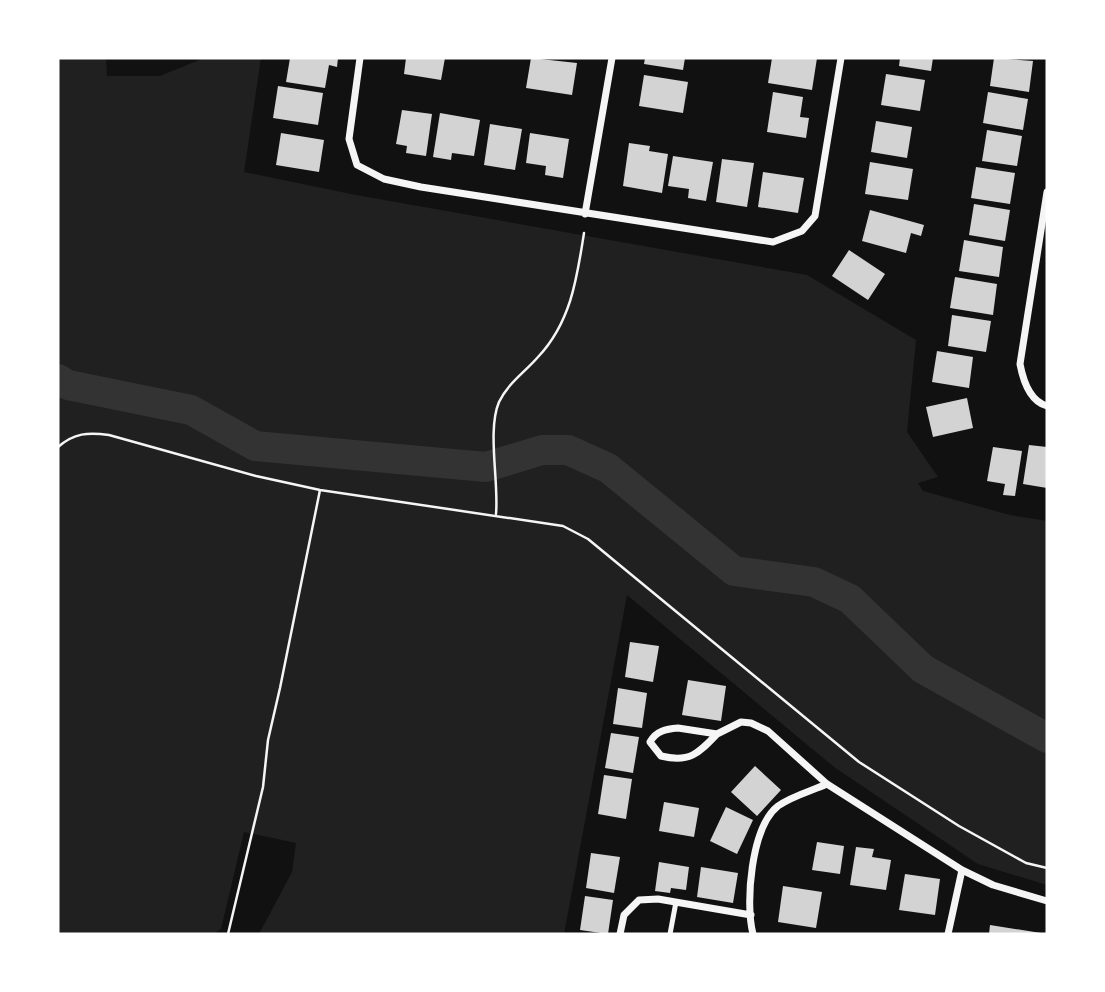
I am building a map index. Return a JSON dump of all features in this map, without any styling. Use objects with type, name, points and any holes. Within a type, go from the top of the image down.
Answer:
[{"type":"street","points":[[360,58],[349,139],[357,165],[384,178],[421,187],[585,214],[773,242],[802,231],[815,216],[841,58]]},
{"type":"street","points":[[585,214],[612,58]]},
{"type":"street","points":[[1047,192],[1020,364],[1023,380],[1032,396],[1047,406]]},
{"type":"street","points":[[717,734],[667,729],[654,735],[650,742],[661,756],[682,760],[704,748],[717,734],[741,722],[751,723],[768,731],[827,784],[962,870],[993,885],[1047,901]]},
{"type":"street","points":[[753,934],[750,922],[751,885],[756,846],[762,829],[776,808],[827,784]]},
{"type":"street","points":[[948,934],[962,870]]},
{"type":"street","points":[[620,934],[624,915],[639,900],[658,899],[751,915]]},
{"type":"lane","points":[[670,934],[676,902]]},
{"type":"path","points":[[496,514],[498,492],[494,432],[499,402],[517,376],[538,357],[555,335],[567,314],[578,272],[584,233]]},
{"type":"path","points":[[58,447],[76,435],[109,435],[256,477],[320,490],[564,526],[588,539],[859,762],[959,826],[1026,863],[1047,868]]},
{"type":"path","points":[[228,934],[263,787],[268,740],[281,688],[320,490]]},
{"type":"shaded area","points":[[58,58],[106,58],[107,76],[160,76],[204,58],[261,58],[244,172],[356,195],[807,275],[916,340],[907,432],[938,477],[918,483],[923,491],[1010,515],[1047,521],[1047,885],[978,864],[834,767],[627,595],[564,934],[259,934],[292,872],[296,843],[244,832],[221,929],[213,934],[58,934]]},
{"type":"building","points":[[290,58],[338,58],[337,67],[329,65],[325,88],[286,82]]},
{"type":"building","points":[[406,58],[445,58],[441,80],[404,74]]},
{"type":"building","points":[[531,58],[577,63],[572,95],[526,88]]},
{"type":"building","points":[[645,58],[685,58],[683,70],[644,64]]},
{"type":"building","points":[[772,58],[817,58],[812,90],[768,83]]},
{"type":"building","points":[[900,58],[933,58],[931,71],[899,66]]},
{"type":"building","points":[[994,58],[1033,61],[1029,92],[990,86]]},
{"type":"building","points":[[886,74],[925,80],[920,111],[881,105]]},
{"type":"building","points":[[644,75],[688,82],[683,113],[639,106]]},
{"type":"building","points":[[278,86],[323,93],[318,125],[273,118]]},
{"type":"building","points":[[773,92],[803,97],[800,117],[809,118],[806,138],[767,132]]},
{"type":"building","points":[[988,92],[1028,99],[1023,130],[983,123]]},
{"type":"building","points":[[402,110],[432,114],[426,156],[406,153],[407,146],[396,144]]},
{"type":"building","points":[[440,113],[480,120],[474,156],[452,153],[451,160],[433,157]]},
{"type":"building","points":[[876,121],[912,127],[907,158],[871,152]]},
{"type":"building","points":[[490,124],[522,129],[515,170],[484,165]]},
{"type":"building","points":[[987,130],[1022,136],[1017,166],[982,161]]},
{"type":"building","points":[[281,133],[324,140],[319,172],[276,165]]},
{"type":"building","points":[[530,133],[569,139],[563,178],[545,175],[546,166],[526,163]]},
{"type":"building","points":[[629,143],[650,146],[649,151],[668,154],[662,193],[623,186]]},
{"type":"building","points":[[673,156],[713,162],[706,201],[688,198],[689,189],[668,186]]},
{"type":"building","points":[[722,159],[754,163],[747,207],[716,202]]},
{"type":"building","points":[[870,162],[913,169],[908,200],[865,194]]},
{"type":"building","points":[[976,167],[1015,173],[1010,204],[971,198]]},
{"type":"building","points":[[763,172],[804,178],[798,213],[758,207]]},
{"type":"building","points":[[974,204],[1010,210],[1005,241],[969,235]]},
{"type":"building","points":[[870,210],[924,225],[921,236],[911,233],[906,253],[862,241]]},
{"type":"building","points":[[964,240],[1003,247],[999,277],[959,271]]},
{"type":"building","points":[[849,250],[885,274],[868,300],[832,276]]},
{"type":"building","points":[[955,277],[997,284],[993,315],[950,308]]},
{"type":"building","points":[[952,315],[991,321],[986,352],[948,346]]},
{"type":"building","points":[[937,351],[973,357],[969,388],[932,382]]},
{"type":"building","points":[[967,398],[973,428],[933,437],[926,407]]},
{"type":"building","points":[[1029,445],[1047,447],[1047,488],[1023,484]]},
{"type":"building","points":[[993,447],[1022,451],[1015,496],[1003,495],[1005,484],[987,481]]},
{"type":"building","points":[[630,642],[659,646],[653,682],[625,677]]},
{"type":"building","points":[[688,680],[726,686],[721,721],[682,715]]},
{"type":"building","points":[[618,688],[647,693],[642,728],[613,724]]},
{"type":"building","points":[[611,733],[639,737],[633,773],[605,768]]},
{"type":"building","points":[[755,766],[781,790],[757,816],[731,792]]},
{"type":"building","points":[[604,775],[632,779],[626,819],[598,814]]},
{"type":"building","points":[[664,802],[699,808],[694,837],[659,831]]},
{"type":"building","points":[[726,807],[753,820],[737,854],[710,841]]},
{"type":"building","points":[[817,842],[844,846],[840,874],[812,870]]},
{"type":"building","points":[[856,847],[874,849],[872,857],[891,860],[886,890],[850,885]]},
{"type":"building","points":[[591,853],[620,857],[614,893],[586,888]]},
{"type":"building","points":[[659,862],[689,867],[686,890],[671,888],[670,893],[655,891]]},
{"type":"building","points":[[701,867],[738,873],[733,903],[697,897]]},
{"type":"building","points":[[905,874],[940,879],[935,915],[899,910]]},
{"type":"building","points":[[783,886],[822,892],[816,928],[778,922]]},
{"type":"building","points":[[585,896],[613,900],[608,934],[580,930]]},
{"type":"building","points":[[990,925],[1041,933],[1041,934],[989,934]]},
{"type":"waterway","points":[[58,379],[68,385],[191,410],[255,446],[486,467],[542,450],[568,450],[608,468],[734,571],[814,582],[850,599],[923,669],[1047,738]]}]
